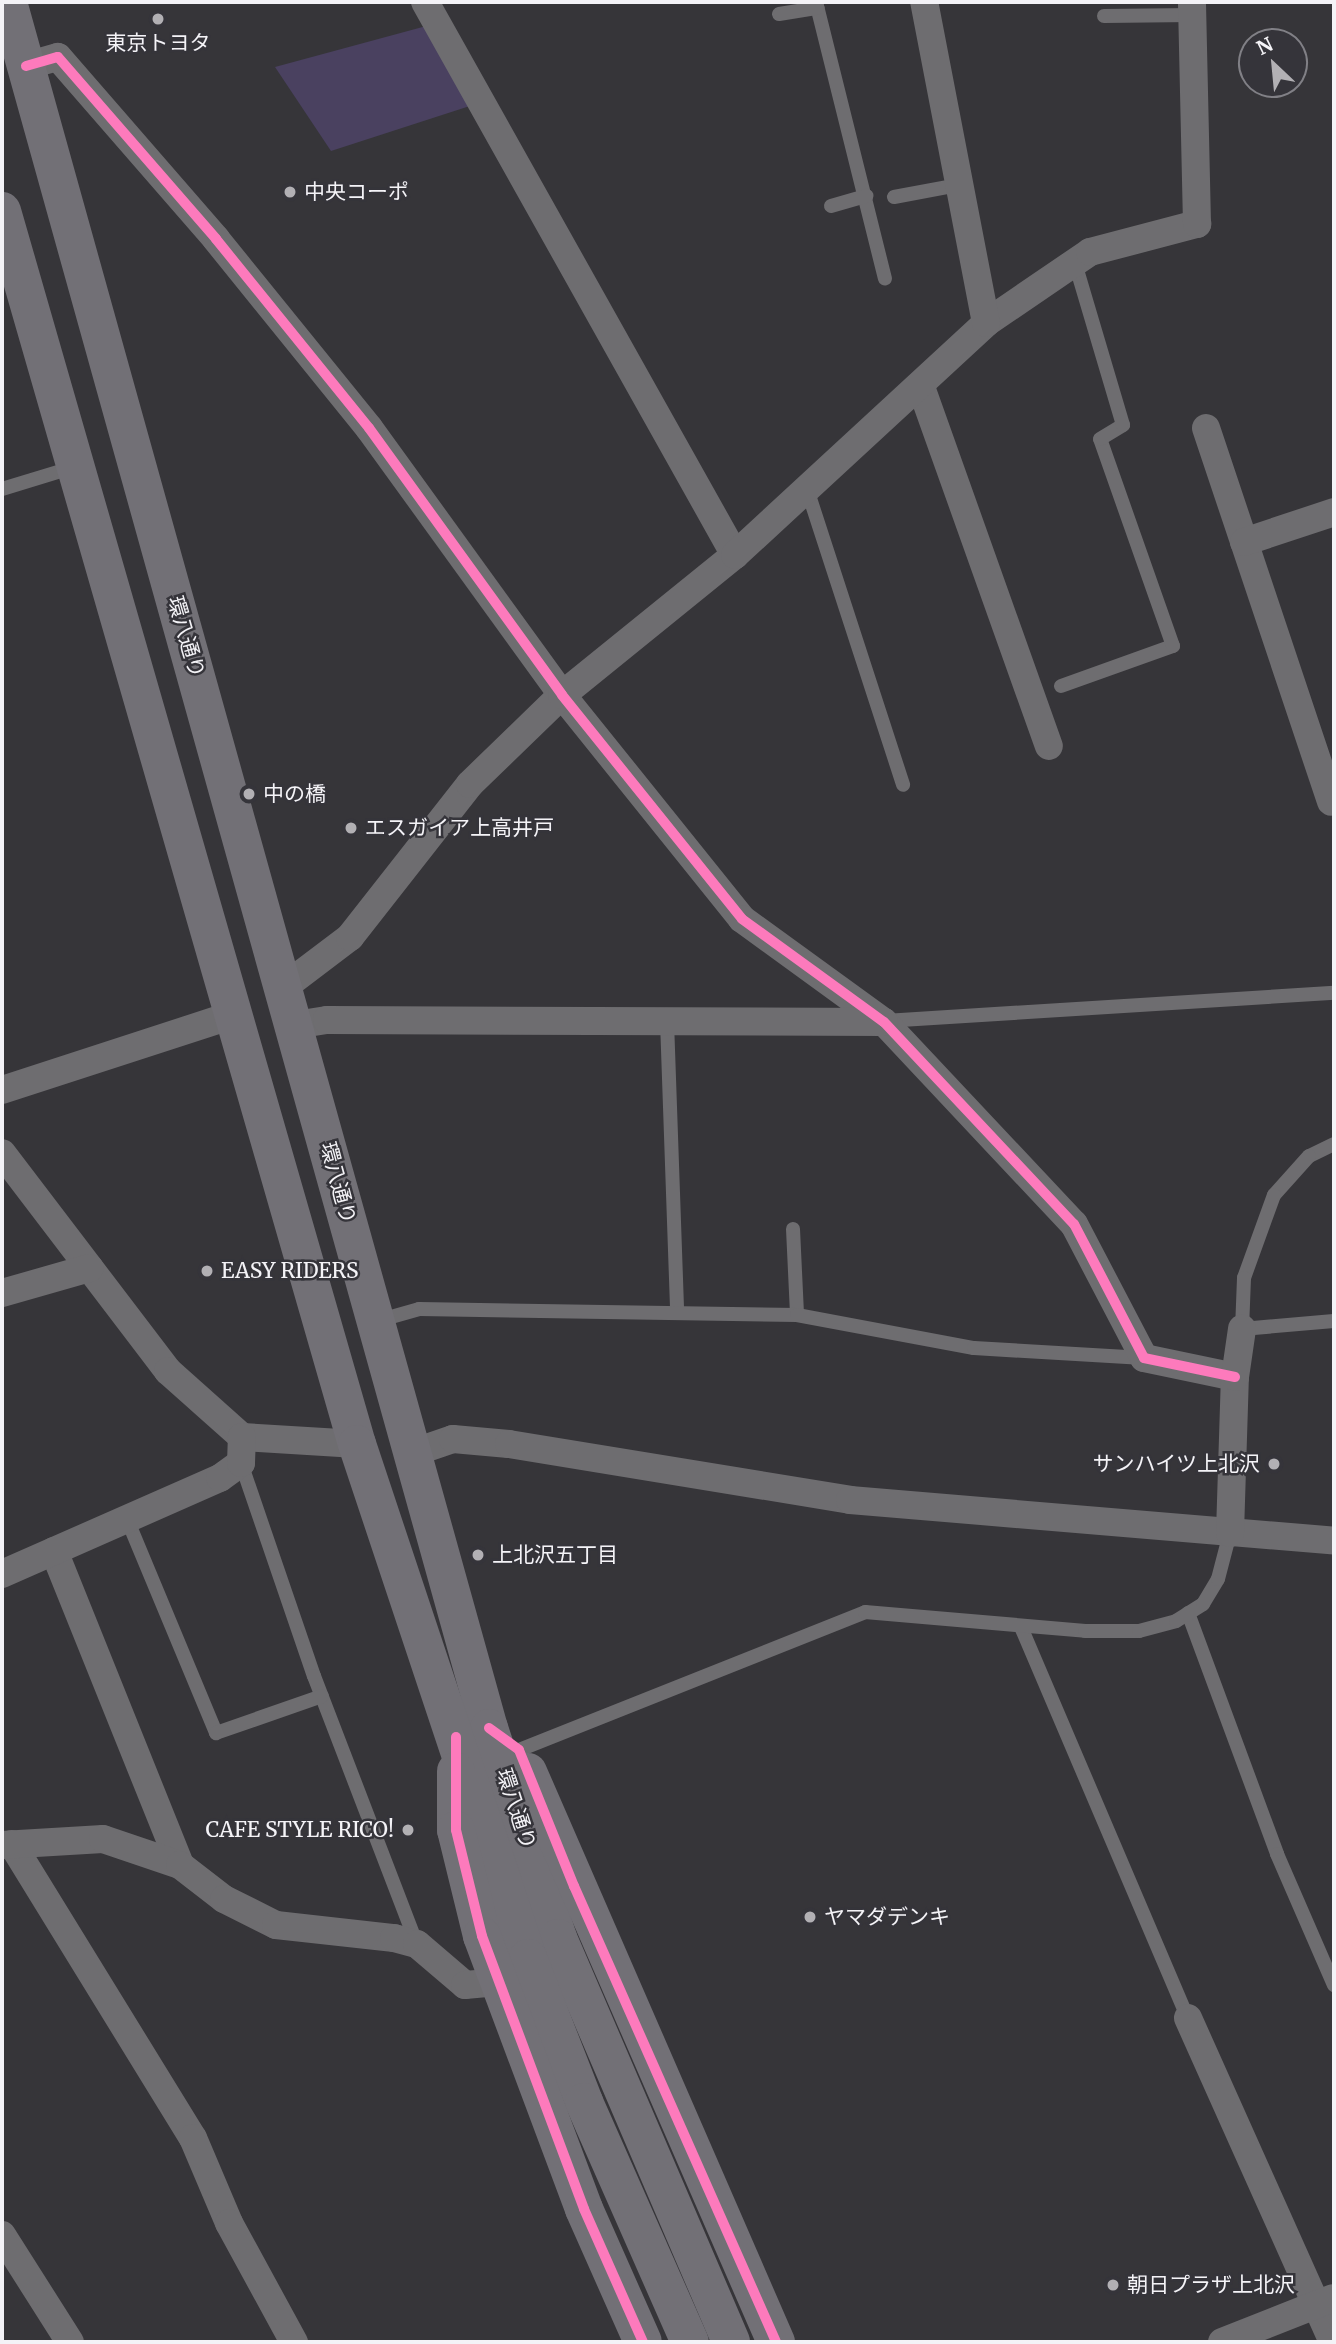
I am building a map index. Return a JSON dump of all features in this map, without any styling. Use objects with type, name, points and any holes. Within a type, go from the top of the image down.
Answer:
[{"type":"main road","name":"環八通り","points":[[8,2],[295,1025],[375,1321],[415,1451],[472,1732]]},
{"type":"main road","points":[[23,52],[32,2]]},
{"type":"main road","name":"環八通り","points":[[2,211],[12,285],[78,466],[357,1444],[558,1938],[660,2225],[690,2342]]},
{"type":"main road","points":[[643,2342],[584,2209],[498,1982],[456,1830],[472,1732],[519,1750],[574,1886],[776,2342]]},
{"type":"main road","name":"環八通り","points":[[660,2225],[731,2342]]},
{"type":"street","points":[[425,2],[735,555]]},
{"type":"street","points":[[924,2],[986,323]]},
{"type":"street","points":[[284,987],[350,937],[470,784],[562,695],[735,555],[921,387],[986,323],[1090,253],[1197,224],[1192,8]]},
{"type":"street","points":[[23,52],[58,57],[216,239],[369,428],[562,695],[742,919],[884,1021],[1074,1224],[1144,1358],[1235,1377]]},
{"type":"street","points":[[921,387],[1049,746]]},
{"type":"street","points":[[1206,428],[1331,802]]},
{"type":"street","points":[[1244,542],[1334,512]]},
{"type":"street","points":[[2,1090],[233,1015]]},
{"type":"street","points":[[295,1025],[327,1020],[884,1021]]},
{"type":"street","points":[[2,1153],[168,1371],[242,1450]]},
{"type":"street","points":[[2,1293],[90,1268]]},
{"type":"street","points":[[1230,1533],[1235,1377],[1242,1329]]},
{"type":"street","points":[[415,1451],[453,1439],[509,1444],[850,1500],[1334,1541]]},
{"type":"street","points":[[2,1574],[220,1478],[242,1450],[357,1444]]},
{"type":"street","points":[[54,1551],[180,1865]]},
{"type":"street","points":[[294,2342],[229,2223],[193,2138],[7,1844],[103,1839],[180,1865],[224,1899],[276,1925],[417,1944],[465,1985],[498,1982]]},
{"type":"street","points":[[1188,2018],[1325,2301],[1333,2342]]},
{"type":"street","points":[[2,2235],[70,2342]]},
{"type":"street","points":[[1222,2342],[1325,2301]]},
{"type":"lane","points":[[779,14],[817,5],[886,279]]},
{"type":"lane","points":[[1104,16],[1192,8]]},
{"type":"lane","points":[[894,197],[959,185]]},
{"type":"lane","points":[[831,206],[867,195]]},
{"type":"lane","points":[[1061,686],[1173,646],[1100,439],[1123,425],[1075,263]]},
{"type":"lane","points":[[2,489],[78,466]]},
{"type":"lane","points":[[807,489],[903,785]]},
{"type":"lane","points":[[884,1021],[1334,993]]},
{"type":"lane","points":[[667,1021],[677,1312]]},
{"type":"lane","points":[[1334,1144],[1309,1156],[1274,1195],[1244,1278],[1242,1329],[1334,1321]]},
{"type":"lane","points":[[793,1229],[797,1315]]},
{"type":"lane","points":[[375,1321],[419,1310],[797,1315],[974,1349],[1144,1358]]},
{"type":"lane","points":[[242,1450],[322,1696],[417,1944]]},
{"type":"lane","points":[[127,1519],[216,1733],[322,1696]]},
{"type":"lane","points":[[519,1750],[865,1612],[1021,1627],[1139,1631],[1188,1614],[1203,1604],[1218,1579],[1230,1533]]},
{"type":"lane","points":[[1188,1614],[1277,1854],[1334,1985]]},
{"type":"lane","points":[[1021,1627],[1188,2018]]},
{"type":"shaded area","points":[[430,25],[476,104],[331,151],[275,67]]},
{"type":"cycle path","points":[[26,66],[58,57],[216,239],[369,428],[562,695],[742,919],[884,1022],[1074,1224],[1144,1358],[1235,1377]]},
{"type":"cycle path","points":[[489,1728],[519,1750],[574,1886],[776,2342]]},
{"type":"cycle path","points":[[456,1737],[456,1830],[482,1936],[584,2209],[643,2342]]},
{"type":"place","name":"東京トヨタ","points":[[158,19]]},
{"type":"place","name":"中央コーポ","points":[[290,192]]},
{"type":"place","name":"中の橋","points":[[249,794]]},
{"type":"place","name":"エスガイア上高井戸","points":[[351,828]]},
{"type":"place","name":"EASY RIDERS","points":[[207,1271]]},
{"type":"place","name":"サンハイツ上北沢","points":[[1274,1464]]},
{"type":"place","name":"上北沢五丁目","points":[[478,1555]]},
{"type":"place","name":"CAFE STYLE RICO!","points":[[408,1830]]},
{"type":"place","name":"ヤマダデンキ","points":[[810,1917]]},
{"type":"place","name":"朝日プラザ上北沢","points":[[1113,2285]]}]
